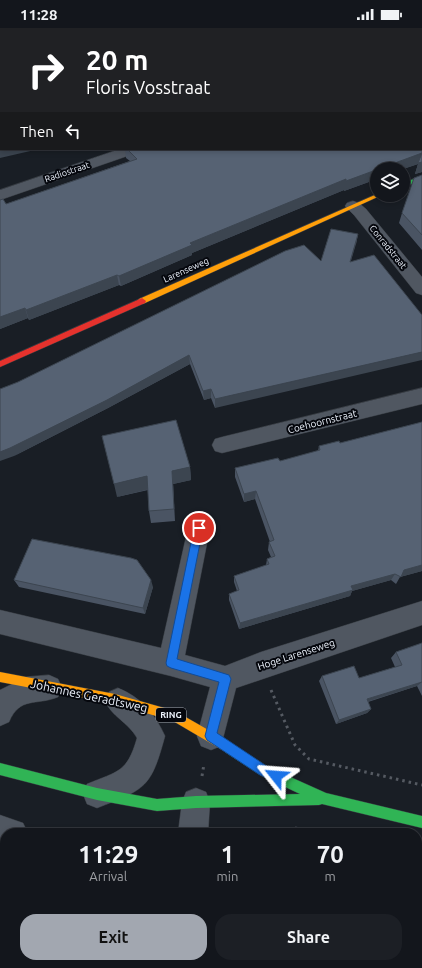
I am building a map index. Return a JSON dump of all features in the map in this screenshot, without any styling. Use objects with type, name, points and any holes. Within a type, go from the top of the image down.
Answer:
[{"type":"main road","points":[[410,182],[422,178]]},
{"type":"main road","name":"Larenseweg","points":[[0,364],[370,199]]},
{"type":"main road","name":"Johannes Geradtsweg","points":[[0,677],[116,699],[175,716],[211,736],[264,771],[325,799],[422,822]]},
{"type":"main road","name":"Johannes Geradtsweg","points":[[4,767],[97,794],[157,805],[196,802],[325,799]]},
{"type":"street","name":"Radiostraat","points":[[0,195],[131,150]]},
{"type":"street","name":"Conradstraat","points":[[353,206],[360,212],[422,289]]},
{"type":"street","name":"Coehoornstraat","points":[[222,445],[422,396]]},
{"type":"street","points":[[171,663],[199,528]]},
{"type":"street","name":"Hoge Larenseweg","points":[[225,679],[261,665],[422,613]]},
{"type":"street","points":[[0,622],[171,663],[225,679],[211,736]]},
{"type":"street","points":[[0,713],[4,702],[26,690],[54,688]]},
{"type":"street","points":[[97,794],[132,781],[144,766],[151,736],[141,719],[116,699]]},
{"type":"street","points":[[193,828],[196,802]]},
{"type":"path","points":[[261,665],[295,745],[309,759],[422,785]]},
{"type":"path","points":[[196,802],[211,736]]},
{"type":"building","points":[[128,150],[422,150],[422,153],[398,162],[370,162],[370,172],[346,181],[346,179],[190,243],[192,245],[119,276],[117,275],[26,310],[25,308],[0,317],[0,200],[3,199],[6,204],[137,159]]},
{"type":"building","points":[[422,153],[422,162],[418,163]]},
{"type":"building","points":[[422,175],[422,235],[402,213],[406,202],[410,202],[410,190],[414,178]]},
{"type":"building","points":[[331,229],[358,234],[350,262],[374,255],[422,315],[422,352],[215,399],[211,389],[203,391],[189,355],[107,400],[0,452],[0,389],[18,382],[285,251],[304,245],[321,261]]},
{"type":"building","points":[[176,420],[190,467],[172,471],[174,509],[149,511],[147,476],[114,484],[102,436]]},
{"type":"building","points":[[422,422],[422,565],[404,570],[401,577],[395,574],[351,586],[353,590],[240,623],[229,594],[239,590],[234,576],[269,564],[267,559],[275,556],[269,542],[274,540],[256,491],[244,494],[235,468],[278,458],[280,461],[320,450],[319,446],[339,441],[340,443]]},
{"type":"building","points":[[32,539],[137,560],[151,580],[143,608],[14,580]]},
{"type":"building","points":[[422,643],[422,682],[367,699],[371,709],[339,720],[322,676],[354,666],[359,678],[402,665],[396,652]]},
{"type":"traffic: fast","points":[[410,182],[422,178]]},
{"type":"traffic: fast","points":[[229,748],[264,771],[325,799],[422,822]]},
{"type":"traffic: fast","points":[[0,769],[97,794],[157,805],[196,802],[319,799]]},
{"type":"traffic: slow","points":[[142,301],[370,199]]},
{"type":"traffic: slow","points":[[0,677],[115,699],[175,716],[229,748]]},
{"type":"traffic: jam","points":[[0,364],[142,301]]},
{"type":"route","points":[[199,528],[171,663],[225,679],[211,736],[264,771],[276,776]]}]
